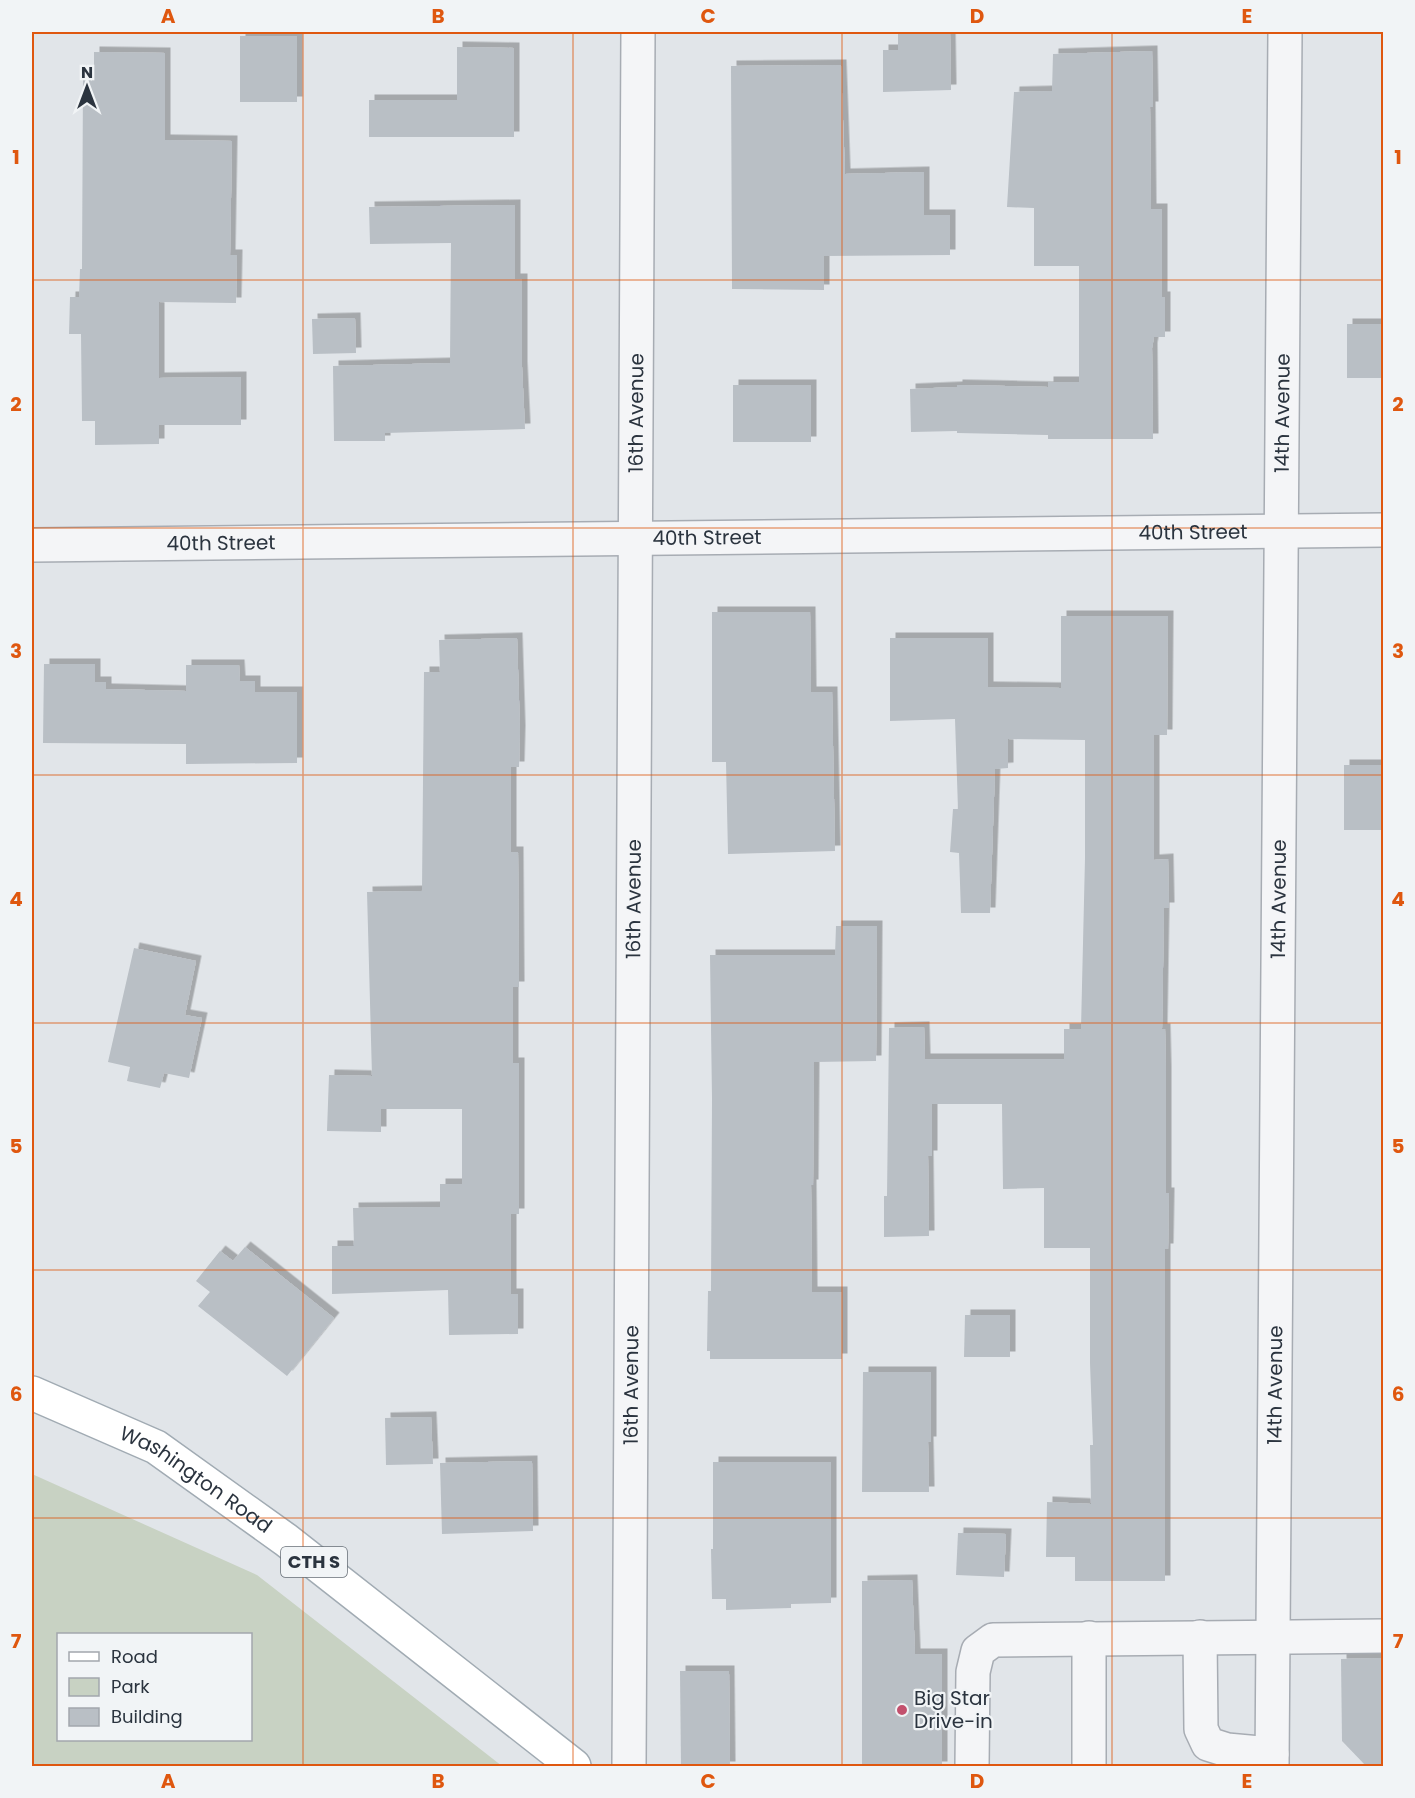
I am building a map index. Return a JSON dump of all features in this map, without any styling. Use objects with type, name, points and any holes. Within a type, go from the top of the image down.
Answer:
[{"type":"main road","name":"Washington Road","points":[[32,1393],[156,1448],[286,1540],[574,1767]]},
{"type":"street","name":"16th Avenue","points":[[629,1767],[638,32]]},
{"type":"street","name":"14th Avenue","points":[[1272,1760],[1285,32]]},
{"type":"street","name":"40th Street","points":[[32,545],[1383,530]]},
{"type":"street","points":[[972,1767],[973,1672],[978,1651],[993,1640],[1383,1636]]},
{"type":"street","points":[[1200,1637],[1201,1729],[1208,1744],[1272,1760]]},
{"type":"street","points":[[1089,1638],[1089,1767]]},
{"type":"green space","points":[[32,1474],[257,1575],[502,1766],[32,1766]]},
{"type":"building","points":[[898,32],[950,32],[951,90],[883,92],[883,50],[898,50]]},
{"type":"building","points":[[240,36],[297,36],[297,102],[240,102]]},
{"type":"building","points":[[457,47],[514,48],[514,137],[369,137],[369,100],[457,100]]},
{"type":"building","points":[[1152,51],[1151,209],[1162,209],[1162,297],[1165,297],[1165,337],[1154,337],[1152,348],[1153,439],[1048,439],[1048,435],[957,433],[957,431],[911,432],[910,389],[957,387],[957,385],[1048,387],[1048,382],[1079,382],[1079,266],[1034,266],[1034,208],[1007,207],[1014,92],[1052,91],[1053,54]]},
{"type":"building","points":[[94,52],[165,53],[165,140],[232,141],[230,255],[237,255],[236,303],[159,302],[159,378],[241,377],[241,425],[159,425],[159,444],[95,445],[95,421],[82,421],[81,334],[69,334],[70,297],[79,297],[80,269],[82,269],[83,77],[94,77]]},
{"type":"building","points":[[841,65],[845,174],[924,172],[924,215],[950,215],[950,255],[824,256],[824,290],[732,289],[731,66]]},
{"type":"building","points":[[515,205],[515,279],[522,279],[525,429],[385,433],[385,441],[334,441],[333,366],[450,363],[451,243],[370,244],[369,207]]},
{"type":"building","points":[[355,318],[356,353],[313,354],[312,319]]},
{"type":"building","points":[[1347,324],[1383,324],[1383,378],[1347,378]]},
{"type":"building","points":[[733,385],[811,385],[811,442],[733,442]]},
{"type":"building","points":[[712,612],[810,612],[811,692],[832,692],[835,851],[728,854],[726,762],[712,762]]},
{"type":"building","points":[[1061,616],[1168,616],[1167,735],[1154,735],[1154,860],[1168,859],[1169,908],[1164,908],[1162,1029],[1165,1029],[1166,1193],[1169,1193],[1168,1249],[1165,1249],[1165,1581],[1075,1581],[1075,1557],[1046,1557],[1047,1502],[1091,1504],[1090,1445],[1093,1445],[1090,1248],[1044,1248],[1044,1188],[1003,1189],[1002,1104],[932,1104],[932,1156],[928,1156],[929,1236],[884,1237],[884,1196],[887,1196],[889,1028],[924,1027],[925,1059],[1064,1059],[1064,1029],[1081,1029],[1085,858],[1085,740],[1008,739],[1008,768],[995,769],[990,913],[961,913],[959,853],[950,852],[953,809],[958,809],[955,719],[890,721],[890,638],[988,638],[988,687],[1061,688]]},
{"type":"building","points":[[517,638],[519,767],[511,767],[511,852],[518,852],[519,987],[513,987],[513,1063],[519,1063],[519,1214],[511,1214],[511,1294],[518,1294],[518,1334],[449,1335],[448,1290],[332,1294],[332,1246],[354,1246],[353,1208],[440,1207],[440,1184],[462,1184],[462,1109],[381,1109],[381,1132],[327,1131],[329,1075],[372,1076],[367,892],[422,891],[424,672],[440,672],[439,640]]},
{"type":"building","points":[[44,664],[95,664],[95,682],[106,682],[106,689],[186,691],[186,665],[239,665],[240,681],[255,681],[255,692],[297,692],[297,763],[186,764],[186,744],[43,743]]},
{"type":"building","points":[[1344,765],[1383,765],[1383,830],[1344,830]]},
{"type":"building","points":[[836,926],[877,926],[876,1061],[814,1062],[813,1185],[811,1185],[812,1292],[842,1292],[842,1359],[710,1359],[710,1351],[707,1351],[708,1291],[711,1291],[710,955],[835,955]]},
{"type":"building","points":[[134,948],[196,961],[185,1015],[202,1018],[189,1078],[164,1073],[160,1088],[127,1081],[130,1067],[108,1062]]},
{"type":"building","points":[[245,1247],[334,1318],[287,1376],[198,1306],[210,1292],[196,1281],[220,1251],[233,1261]]},
{"type":"building","points":[[965,1315],[1010,1315],[1010,1357],[964,1357]]},
{"type":"building","points":[[863,1372],[931,1372],[931,1442],[928,1442],[929,1492],[862,1492]]},
{"type":"building","points":[[431,1417],[433,1464],[386,1465],[385,1418]]},
{"type":"building","points":[[532,1461],[533,1531],[442,1534],[440,1463]]},
{"type":"building","points":[[713,1462],[831,1462],[831,1603],[791,1604],[791,1608],[726,1610],[726,1599],[712,1599]]},
{"type":"building","points":[[958,1533],[1006,1534],[1004,1577],[956,1575]]},
{"type":"building","name":"Big Star Drive-in","points":[[912,1580],[915,1654],[942,1654],[942,1767],[862,1767],[862,1581]]},
{"type":"building","points":[[1383,1658],[1383,1767],[1367,1767],[1342,1741],[1341,1659]]},
{"type":"building","points":[[680,1671],[729,1671],[730,1767],[681,1767]]},
{"type":"place","name":"Big Star Drive-in","points":[[902,1710]]}]
